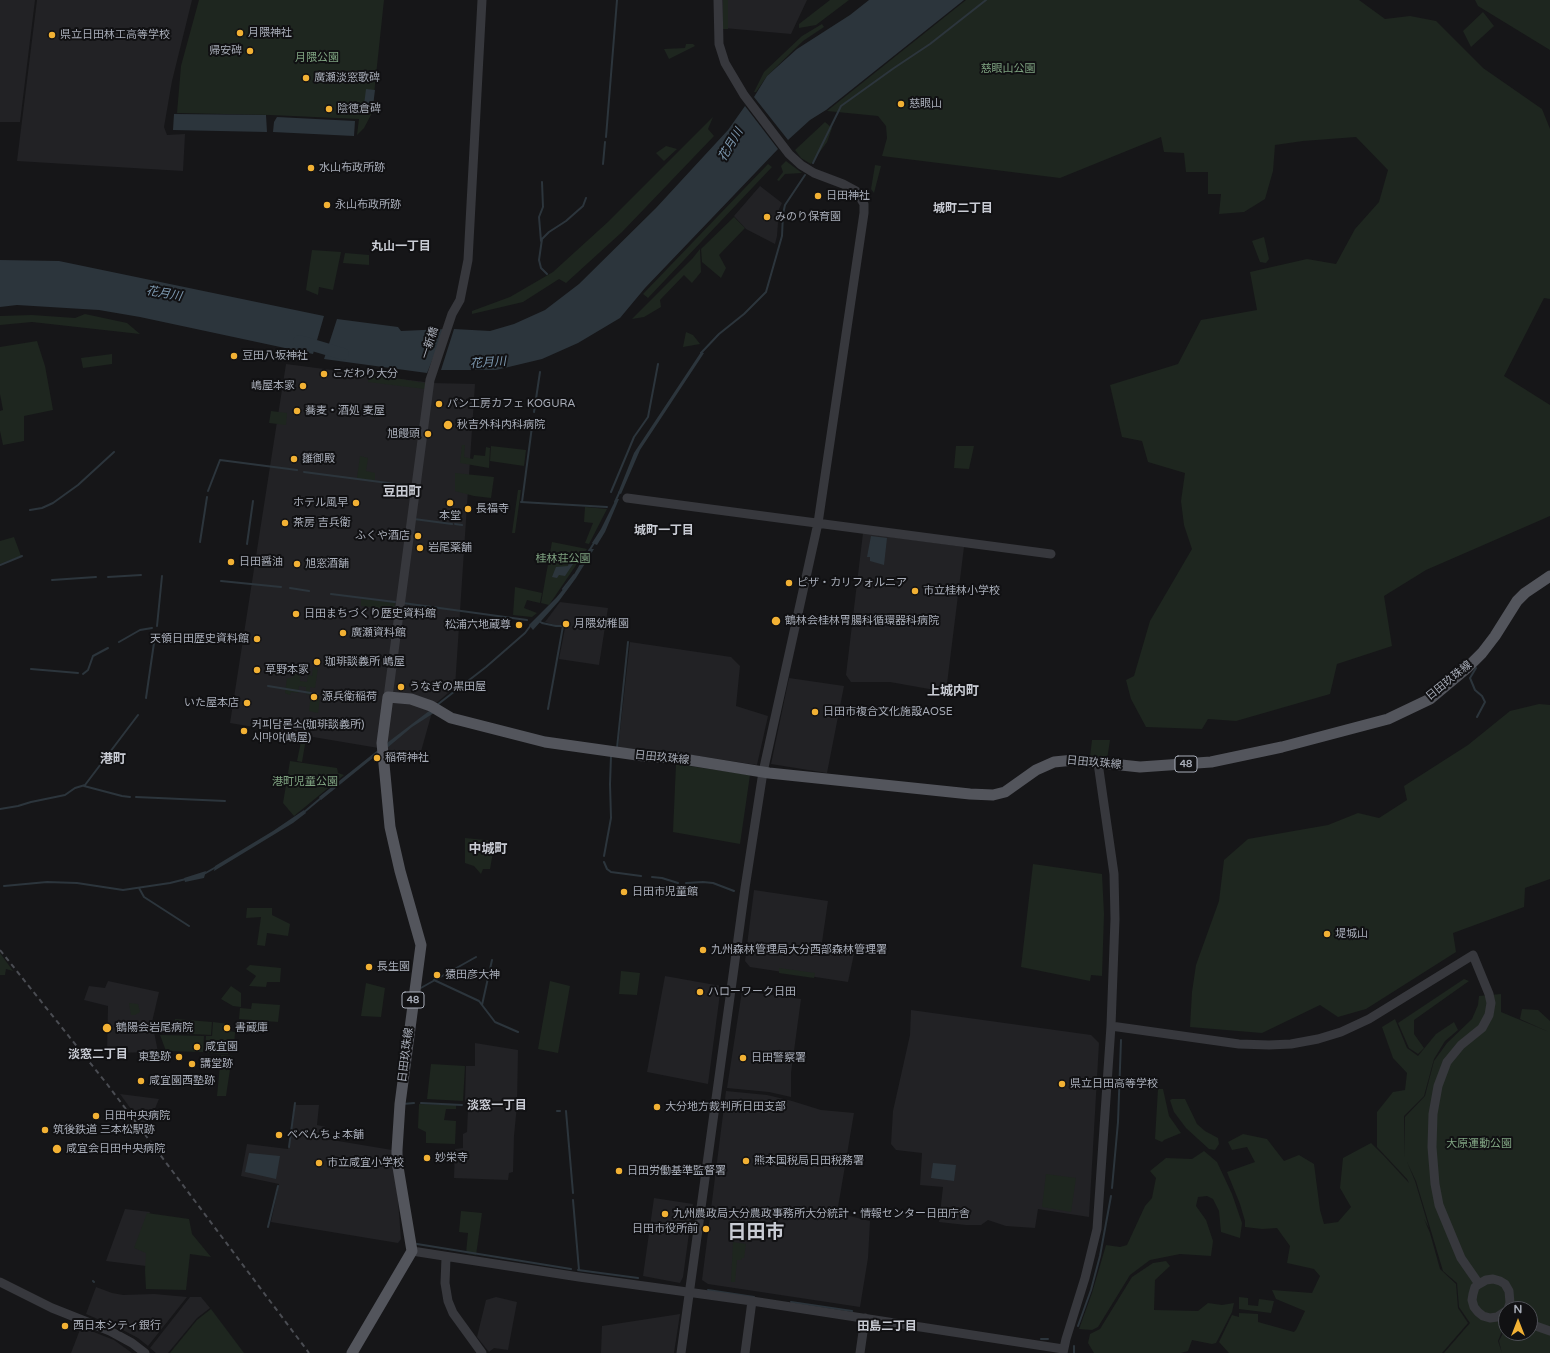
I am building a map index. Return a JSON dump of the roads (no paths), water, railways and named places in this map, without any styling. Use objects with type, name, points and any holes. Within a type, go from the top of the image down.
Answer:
[{"type":"main road","name":"日田玖珠線","points":[[412,1252],[397,1150],[400,1104],[421,945],[400,871],[390,827],[382,748],[388,697],[411,699],[434,708],[451,718],[545,742],[643,756],[677,758],[763,772],[970,794],[993,794],[1005,792],[1036,770],[1054,762],[1074,760],[1140,767],[1211,762],[1282,747],[1388,719],[1430,699],[1467,668],[1482,653],[1491,641],[1517,601],[1525,593],[1550,576]]},
{"type":"main road","points":[[352,1353],[412,1252]]},
{"type":"street","name":"一新橋","points":[[388,697],[430,380],[452,314],[460,300],[468,260],[482,0]]},
{"type":"street","points":[[681,1353],[745,888],[763,772],[818,523],[864,213],[864,204],[856,191],[843,184],[814,173],[801,165],[789,154],[744,95],[725,63],[719,44],[718,0]]},
{"type":"street","points":[[627,498],[1051,554]]},
{"type":"street","points":[[412,1252],[865,1318],[1063,1351],[1085,1278],[1097,1229],[1111,1026],[1115,919],[1114,874],[1098,763]]},
{"type":"street","points":[[1111,1026],[1239,1044],[1276,1044],[1318,1039],[1341,1032],[1369,1018],[1473,955],[1489,994],[1491,1003],[1489,1015],[1482,1028],[1462,1045],[1447,1062],[1438,1086],[1433,1114],[1432,1147],[1435,1184],[1439,1205],[1461,1258],[1479,1284]]},
{"type":"street","points":[[446,1258],[444,1283],[448,1301],[453,1313],[482,1353]]},
{"type":"street","points":[[1498,1316],[1490,1318],[1484,1316],[1474,1307],[1472,1300],[1473,1294],[1479,1284],[1486,1280],[1493,1279],[1500,1281],[1505,1284],[1509,1290],[1511,1296],[1510,1301]]},
{"type":"street","points":[[0,1282],[52,1308],[110,1331],[132,1343],[145,1353]]},
{"type":"street","points":[[745,1353],[752,1301]]},
{"type":"street","points":[[860,1353],[865,1318]]},
{"type":"street","points":[[1538,1327],[1550,1331]]},
{"type":"water","points":[[869,0],[964,0],[826,110],[810,120],[788,140],[754,97],[767,76],[797,49],[850,15]]},
{"type":"water","points":[[366,89],[375,90],[373,106],[364,105]]},
{"type":"water","points":[[745,106],[778,149],[645,288],[620,318],[578,343],[542,359],[496,370],[441,370],[454,329],[490,331],[514,324],[545,310],[579,284],[656,208],[728,130]]},
{"type":"water","points":[[174,114],[266,115],[267,132],[173,130]]},
{"type":"water","points":[[277,117],[355,121],[354,136],[273,132],[274,122]]},
{"type":"water","points":[[0,260],[59,261],[324,316],[313,354],[140,317],[99,310],[17,305],[0,307]]},
{"type":"water","points":[[337,319],[398,327],[401,331],[445,329],[427,373],[324,359]]},
{"type":"water","points":[[701,352],[704,353],[640,450],[621,494],[618,493],[634,453]]},
{"type":"water","points":[[616,499],[619,499],[605,532],[597,545],[592,543],[601,529]]},
{"type":"water","points":[[871,536],[887,538],[884,565],[870,561],[870,557],[867,557]]},
{"type":"water","points":[[589,549],[594,549],[576,578],[559,601],[533,630],[529,625],[556,598],[570,581]]},
{"type":"water","points":[[570,561],[574,561],[565,576],[559,575],[557,578],[552,577],[556,567],[568,566]]},
{"type":"water","points":[[433,708],[437,711],[412,727],[387,748],[387,743]]},
{"type":"water","points":[[378,750],[379,753],[321,800],[319,797]]},
{"type":"water","points":[[304,810],[306,813],[293,823],[214,871],[215,866],[273,831]]},
{"type":"water","points":[[206,871],[204,878],[185,882],[184,878]]},
{"type":"water","points":[[249,1153],[280,1156],[276,1179],[245,1172]]},
{"type":"water","points":[[933,1163],[956,1165],[954,1181],[931,1178]]},
{"type":"waterway","points":[[606,137],[617,0]]},
{"type":"waterway","points":[[813,163],[841,106],[930,44],[986,0]]},
{"type":"waterway","points":[[603,164],[605,142]]},
{"type":"waterway","points":[[701,353],[719,334],[744,314],[766,292],[782,236],[785,205],[805,175]]},
{"type":"waterway","points":[[541,241],[539,217],[543,207],[542,182]]},
{"type":"waterway","points":[[547,274],[541,268],[539,260],[542,239],[583,206],[586,198]]},
{"type":"waterway","name":"花月川","points":[[299,341],[343,354]]},
{"type":"waterway","points":[[611,492],[634,437],[648,417],[658,364]]},
{"type":"waterway","points":[[534,412],[540,372]]},
{"type":"waterway","points":[[522,502],[533,419]]},
{"type":"waterway","points":[[30,510],[42,508],[53,503],[78,485],[114,452]]},
{"type":"waterway","points":[[306,455],[332,459]]},
{"type":"waterway","points":[[208,491],[220,460],[297,470]]},
{"type":"waterway","points":[[304,472],[411,486]]},
{"type":"waterway","points":[[615,502],[620,491]]},
{"type":"waterway","points":[[200,542],[207,497]]},
{"type":"waterway","points":[[247,544],[253,501]]},
{"type":"waterway","points":[[521,502],[607,507]]},
{"type":"waterway","points":[[414,519],[452,524]]},
{"type":"waterway","points":[[455,524],[462,525]]},
{"type":"waterway","points":[[589,551],[594,543]]},
{"type":"waterway","points":[[0,565],[22,556]]},
{"type":"waterway","points":[[108,577],[141,575]]},
{"type":"waterway","points":[[563,589],[574,575]]},
{"type":"waterway","points":[[157,626],[162,576]]},
{"type":"waterway","points":[[52,580],[96,577]]},
{"type":"waterway","points":[[221,581],[281,587]]},
{"type":"waterway","points":[[290,588],[309,591]]},
{"type":"waterway","points":[[331,594],[395,602]]},
{"type":"waterway","points":[[403,603],[527,620]]},
{"type":"waterway","points":[[539,621],[556,626],[563,626],[548,709]]},
{"type":"waterway","points":[[437,705],[486,667],[525,633],[531,625]]},
{"type":"waterway","points":[[119,642],[140,630],[152,628]]},
{"type":"waterway","points":[[146,698],[155,636]]},
{"type":"waterway","points":[[617,748],[628,642]]},
{"type":"waterway","points":[[83,674],[88,670],[93,656],[108,648]]},
{"type":"waterway","points":[[1476,668],[1470,678],[1475,690],[1482,696],[1485,702],[1477,717]]},
{"type":"waterway","points":[[31,669],[78,673]]},
{"type":"waterway","points":[[268,686],[317,694]]},
{"type":"waterway","points":[[327,696],[344,699]]},
{"type":"waterway","points":[[0,809],[65,795],[75,788],[85,785],[138,715]]},
{"type":"waterway","points":[[604,856],[611,818],[611,756]]},
{"type":"waterway","points":[[84,786],[130,797]]},
{"type":"waterway","points":[[136,797],[225,801]]},
{"type":"waterway","points":[[303,813],[321,798]]},
{"type":"waterway","points":[[604,862],[607,869],[611,872],[641,876]]},
{"type":"waterway","points":[[204,874],[216,867]]},
{"type":"waterway","points":[[652,877],[662,878],[678,883]]},
{"type":"waterway","points":[[4,886],[47,882],[77,883],[123,890],[186,879]]},
{"type":"waterway","points":[[686,883],[713,883],[734,891]]},
{"type":"waterway","points":[[139,888],[144,897],[189,926]]},
{"type":"waterway","points":[[419,989],[476,957]]},
{"type":"waterway","points":[[492,960],[482,1005],[495,1022],[518,1032]]},
{"type":"waterway","points":[[434,980],[479,1001],[482,1005]]},
{"type":"waterway","points":[[1112,1188],[1118,1122],[1121,1040]]},
{"type":"waterway","points":[[289,1147],[295,1103]]},
{"type":"waterway","points":[[403,1104],[414,1103]]},
{"type":"waterway","points":[[421,1103],[462,1105]]},
{"type":"waterway","points":[[566,1111],[573,1193]]},
{"type":"waterway","points":[[268,1227],[278,1186]]},
{"type":"waterway","points":[[1078,1326],[1091,1290],[1100,1256],[1111,1196]]},
{"type":"waterway","points":[[573,1200],[579,1270]]},
{"type":"waterway","points":[[417,1244],[571,1269]]},
{"type":"waterway","points":[[578,1270],[638,1278]]},
{"type":"waterway","points":[[708,1290],[754,1297]]},
{"type":"waterway","points":[[791,1302],[852,1311]]},
{"type":"waterway","points":[[1041,1339],[1048,1339]]},
{"type":"waterway","points":[[1074,1346],[1074,1353]]},
{"type":"railway","points":[[0,950],[107,1084],[309,1353]]},
{"type":"place","name":"月隈神社","points":[[240,33]]},
{"type":"place","name":"県立日田林工高等学校","points":[[52,35]]},
{"type":"place","name":"帰安碑","points":[[250,51]]},
{"type":"place","name":"廣瀬淡窓歌碑","points":[[306,78]]},
{"type":"place","name":"慈眼山","points":[[901,104]]},
{"type":"place","name":"陰徳倉碑","points":[[329,109]]},
{"type":"place","name":"水山布政所跡","points":[[311,168]]},
{"type":"place","name":"日田神社","points":[[818,196]]},
{"type":"place","name":"永山布政所跡","points":[[327,205]]},
{"type":"place","name":"みのり保育園","points":[[767,217]]},
{"type":"place","name":"豆田八坂神社","points":[[234,356]]},
{"type":"place","name":"こだわり大分","points":[[324,374]]},
{"type":"place","name":"嶋屋本家","points":[[303,386]]},
{"type":"place","name":"パン工房カフェ KOGURA","points":[[439,404]]},
{"type":"place","name":"蕎麦・酒処 麦屋","points":[[297,411]]},
{"type":"place","name":"秋吉外科内科病院","points":[[448,425]]},
{"type":"place","name":"旭饅頭","points":[[428,434]]},
{"type":"place","name":"雛御殿","points":[[294,459]]},
{"type":"place","name":"ホテル風早","points":[[356,503]]},
{"type":"place","name":"本堂","points":[[450,503]]},
{"type":"place","name":"長福寺","points":[[468,509]]},
{"type":"place","name":"茶房 吉兵衛","points":[[285,523]]},
{"type":"place","name":"ふくや酒店","points":[[418,536]]},
{"type":"place","name":"岩尾薬舗","points":[[420,548]]},
{"type":"place","name":"日田醤油","points":[[231,562]]},
{"type":"place","name":"旭窓酒舗","points":[[297,564]]},
{"type":"place","name":"ピザ・カリフォルニア","points":[[789,583]]},
{"type":"place","name":"市立桂林小学校","points":[[915,591]]},
{"type":"place","name":"日田まちづくり歴史資料館","points":[[296,614]]},
{"type":"place","name":"鶴林会桂林胃腸科循環器科病院","points":[[776,621]]},
{"type":"place","name":"月隈幼稚園","points":[[566,624]]},
{"type":"place","name":"松浦六地蔵尊","points":[[519,625]]},
{"type":"place","name":"廣瀬資料館","points":[[343,633]]},
{"type":"place","name":"天領日田歴史資料館","points":[[257,639]]},
{"type":"place","name":"珈琲談義所 嶋屋","points":[[317,662]]},
{"type":"place","name":"草野本家","points":[[257,670]]},
{"type":"place","name":"うなぎの黒田屋","points":[[401,687]]},
{"type":"place","name":"源兵衛稲荷","points":[[314,697]]},
{"type":"place","name":"いた屋本店","points":[[247,703]]},
{"type":"place","name":"日田市複合文化施設AOSE","points":[[815,712]]},
{"type":"place","name":"커피담론소(珈琲談義所) 시마야(嶋屋)","points":[[244,731]]},
{"type":"place","name":"稲荷神社","points":[[377,758]]},
{"type":"place","name":"日田市児童館","points":[[624,892]]},
{"type":"place","name":"堤城山","points":[[1327,934]]},
{"type":"place","name":"九州森林管理局大分西部森林管理署","points":[[703,950]]},
{"type":"place","name":"長生園","points":[[369,967]]},
{"type":"place","name":"猿田彦大神","points":[[437,975]]},
{"type":"place","name":"ハローワーク日田","points":[[700,992]]},
{"type":"place","name":"鶴陽会岩尾病院","points":[[107,1028]]},
{"type":"place","name":"書蔵庫","points":[[227,1028]]},
{"type":"place","name":"咸宜園","points":[[197,1047]]},
{"type":"place","name":"東塾跡","points":[[179,1057]]},
{"type":"place","name":"日田警察署","points":[[743,1058]]},
{"type":"place","name":"講堂跡","points":[[192,1064]]},
{"type":"place","name":"咸宜園西塾跡","points":[[141,1081]]},
{"type":"place","name":"県立日田高等学校","points":[[1062,1084]]},
{"type":"place","name":"大分地方裁判所日田支部","points":[[657,1107]]},
{"type":"place","name":"日田中央病院","points":[[96,1116]]},
{"type":"place","name":"筑後鉄道 三本松駅跡","points":[[45,1130]]},
{"type":"place","name":"べべんちょ本舗","points":[[279,1135]]},
{"type":"place","name":"咸宜会日田中央病院","points":[[57,1149]]},
{"type":"place","name":"妙栄寺","points":[[427,1158]]},
{"type":"place","name":"熊本国税局日田税務署","points":[[746,1161]]},
{"type":"place","name":"市立咸宜小学校","points":[[319,1163]]},
{"type":"place","name":"日田労働基準監督署","points":[[619,1171]]},
{"type":"place","name":"九州農政局大分農政事務所大分統計・情報センター日田庁舎","points":[[665,1214]]},
{"type":"place","name":"日田市役所前","points":[[706,1229]]},
{"type":"place","name":"西日本シティ銀行","points":[[65,1326]]},
{"type":"district","name":"城町二丁目","points":[[963,209]]},
{"type":"district","name":"丸山一丁目","points":[[401,247]]},
{"type":"district","name":"豆田町","points":[[402,493]]},
{"type":"district","name":"城町一丁目","points":[[664,531]]},
{"type":"district","name":"上城内町","points":[[953,692]]},
{"type":"district","name":"港町","points":[[113,760]]},
{"type":"district","name":"中城町","points":[[488,850]]},
{"type":"district","name":"淡窓二丁目","points":[[98,1055]]},
{"type":"district","name":"淡窓一丁目","points":[[497,1106]]},
{"type":"district","name":"日田市","points":[[756,1233]]},
{"type":"district","name":"田島二丁目","points":[[887,1327]]},
{"type":"park label","name":"月隈公園","points":[[317,58]]},
{"type":"park label","name":"慈眼山公園","points":[[1008,69]]},
{"type":"park label","name":"桂林荘公園","points":[[563,559]]},
{"type":"park label","name":"港町児童公園","points":[[305,782]]},
{"type":"park label","name":"大原運動公園","points":[[1479,1144]]}]
